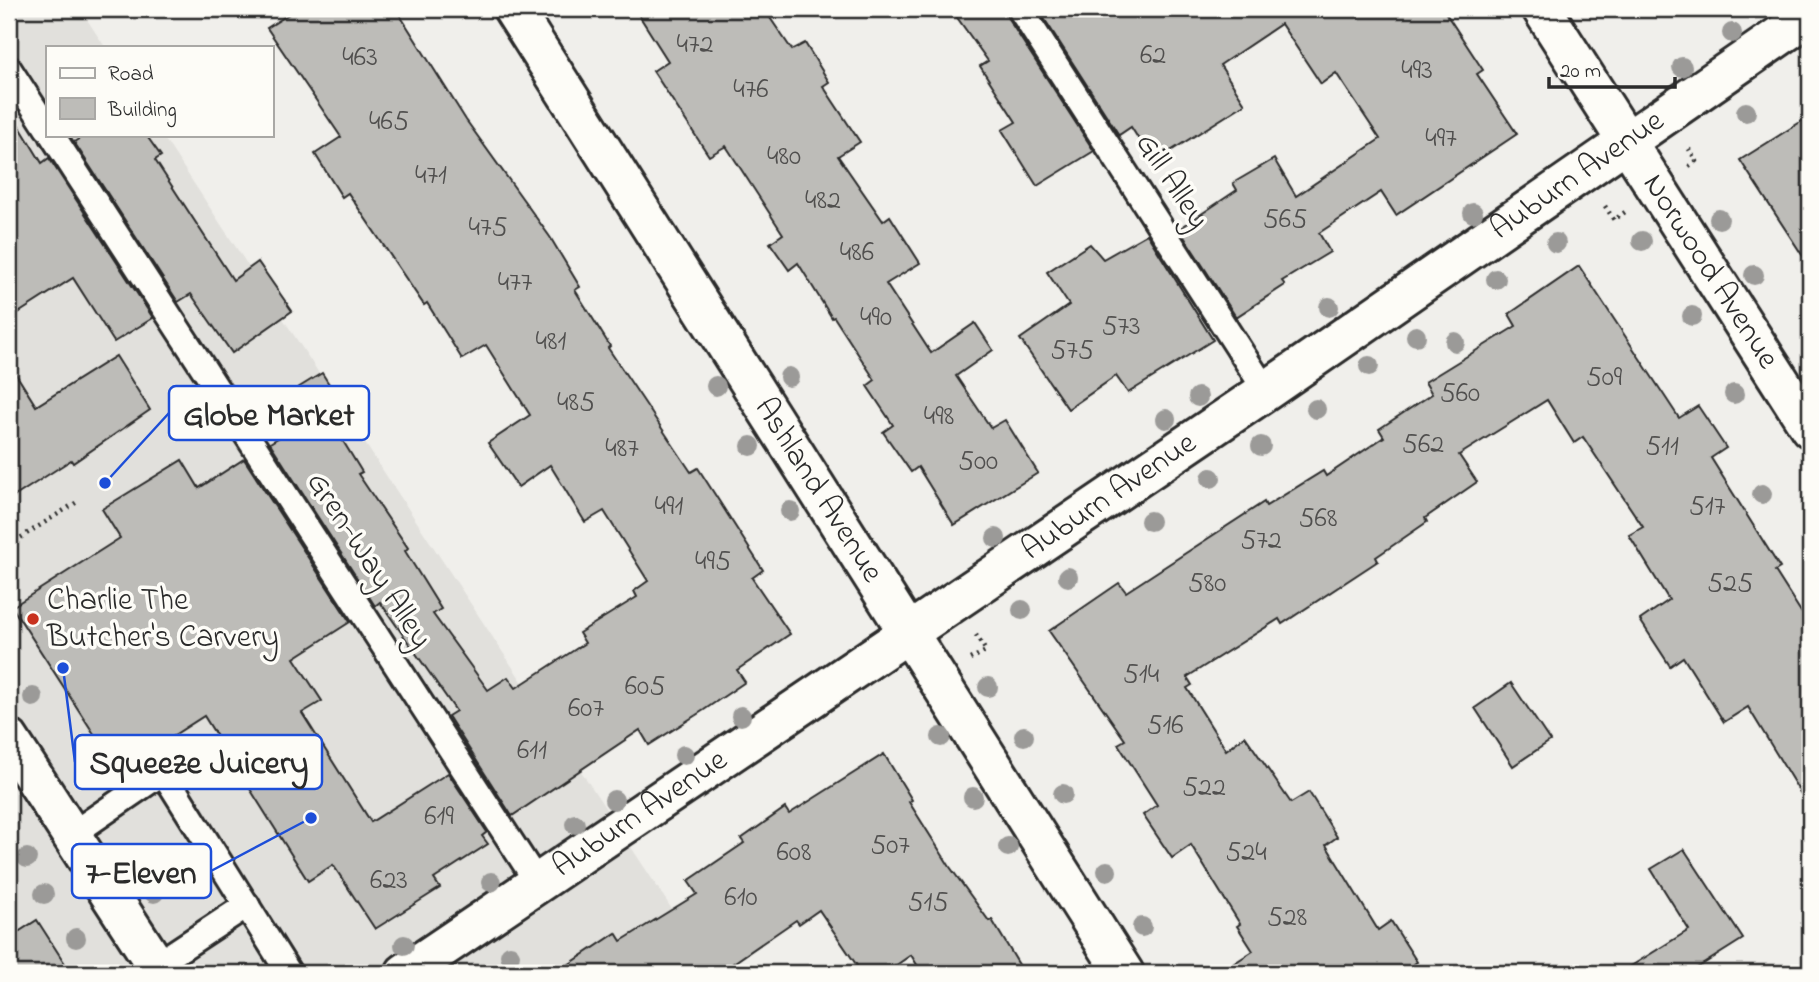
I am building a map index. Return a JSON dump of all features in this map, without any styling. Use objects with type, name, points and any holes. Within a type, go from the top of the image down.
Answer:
[{"type":"street","name":"Ashland Avenue","points":[[513,9],[1124,973]]},
{"type":"street","name":"Norwood Avenue","points":[[1542,9],[1810,428]]},
{"type":"street","name":"Auburn Avenue","points":[[405,973],[1266,391],[1810,15]]},
{"type":"street","points":[[9,739],[158,969]]},
{"type":"lane","name":"Gill Alley","points":[[1020,9],[1266,391]]},
{"type":"lane","points":[[9,69],[46,126]]},
{"type":"lane","name":"Gren-Way Alley","points":[[53,136],[537,882]]},
{"type":"lane","points":[[71,835],[163,772],[247,905],[297,973]]},
{"type":"lane","points":[[158,969],[247,905]]},
{"type":"path","points":[[1685,143],[1696,161]]},
{"type":"path","points":[[1603,202],[1614,220]]},
{"type":"path","points":[[9,545],[77,502]]},
{"type":"path","points":[[968,660],[986,651],[975,634]]},
{"type":"shaded area","points":[[9,9],[80,9],[104,46],[46,46],[46,136],[163,136],[714,973],[9,973]]},
{"type":"building","points":[[297,9],[396,9],[466,120],[550,237],[580,287],[575,290],[610,346],[608,348],[691,472],[698,468],[763,570],[752,578],[790,634],[737,670],[745,682],[704,710],[649,745],[640,730],[512,816],[448,716],[456,711],[380,602],[375,606],[270,443],[281,436],[264,409],[322,373],[359,431],[343,441],[362,472],[358,474],[408,548],[405,551],[441,609],[433,614],[488,690],[508,677],[516,688],[585,643],[579,633],[637,597],[634,591],[648,581],[604,511],[585,522],[550,465],[518,487],[488,443],[530,415],[486,345],[462,359],[427,303],[424,305],[348,193],[342,197],[315,154],[341,137],[267,28]]},
{"type":"building","points":[[635,9],[764,9],[792,50],[805,43],[829,82],[823,86],[860,142],[838,156],[883,221],[890,216],[920,263],[886,284],[931,353],[975,323],[993,350],[956,376],[991,428],[1005,420],[1038,473],[954,525],[918,467],[911,472],[883,432],[893,425],[867,386],[875,380],[798,263],[789,270],[770,243],[783,234],[726,146],[709,156],[653,71],[668,61]]},
{"type":"building","points":[[951,9],[1005,9],[1007,17],[1094,151],[1037,186],[1002,130],[1016,122],[980,66],[988,61]]},
{"type":"building","points":[[1038,9],[1443,9],[1483,70],[1477,74],[1517,134],[1396,215],[1381,192],[1319,233],[1330,252],[1282,281],[1285,285],[1236,317],[1179,229],[1237,190],[1233,183],[1274,159],[1296,196],[1380,139],[1336,73],[1321,84],[1281,24],[1220,65],[1245,104],[1153,162],[1131,127],[1119,135]]},
{"type":"building","points":[[9,109],[42,163],[49,158],[153,318],[114,342],[73,278],[9,319]]},
{"type":"building","points":[[1810,116],[1810,267],[1740,160]]},
{"type":"building","points":[[83,136],[147,136],[161,156],[155,160],[233,280],[258,262],[292,311],[232,353],[191,294],[178,302],[74,142]]},
{"type":"building","points":[[1147,234],[1213,340],[1128,393],[1116,376],[1068,409],[1020,339],[1069,305],[1047,272],[1090,244],[1103,259]]},
{"type":"building","points":[[1579,266],[1679,418],[1698,406],[1726,448],[1711,458],[1780,568],[1775,571],[1810,626],[1810,809],[1748,707],[1724,722],[1683,657],[1670,666],[1640,620],[1669,600],[1629,535],[1643,527],[1583,437],[1574,443],[1547,400],[1459,455],[1477,482],[1425,518],[1427,522],[1376,557],[1378,561],[1282,624],[1279,619],[1187,677],[1192,685],[1187,688],[1226,750],[1245,736],[1291,803],[1309,792],[1337,837],[1326,845],[1378,930],[1391,921],[1417,962],[1400,973],[1219,973],[1253,951],[1237,926],[1240,924],[1191,845],[1172,858],[1143,815],[1157,805],[1118,744],[1125,740],[1049,631],[1119,583],[1126,592],[1264,502],[1266,506],[1323,471],[1326,476],[1384,437],[1379,429],[1432,394],[1425,382],[1516,326],[1509,314]]},
{"type":"building","points":[[116,356],[150,410],[73,463],[71,460],[9,500],[9,363],[36,406]]},
{"type":"building","points":[[244,459],[350,622],[294,658],[322,701],[302,713],[371,822],[448,773],[487,832],[482,836],[488,844],[434,879],[440,888],[375,929],[333,865],[308,881],[204,716],[118,771],[12,607],[120,538],[102,509],[182,460],[199,488]]},
{"type":"building","points":[[1511,683],[1550,741],[1513,766],[1475,708]]},
{"type":"building","points":[[884,754],[912,800],[909,802],[950,867],[989,921],[992,920],[1024,973],[922,973],[911,955],[885,973],[862,973],[819,910],[799,924],[796,920],[719,973],[556,973],[616,933],[621,941],[697,894],[688,881],[744,843],[741,839],[785,808],[789,814]]},
{"type":"building","points":[[1684,849],[1743,939],[1689,973],[1620,973],[1689,930],[1651,869]]},
{"type":"building","points":[[37,920],[71,973],[9,973],[9,938]]},
{"type":"place","name":"Globe Market","points":[[105,483]]},
{"type":"place","name":"Charlie The Butcher's Carvery","points":[[33,619]]},
{"type":"place","name":"Squeeze Juicery","points":[[63,668]]},
{"type":"place","name":"7-Eleven","points":[[311,818]]}]
